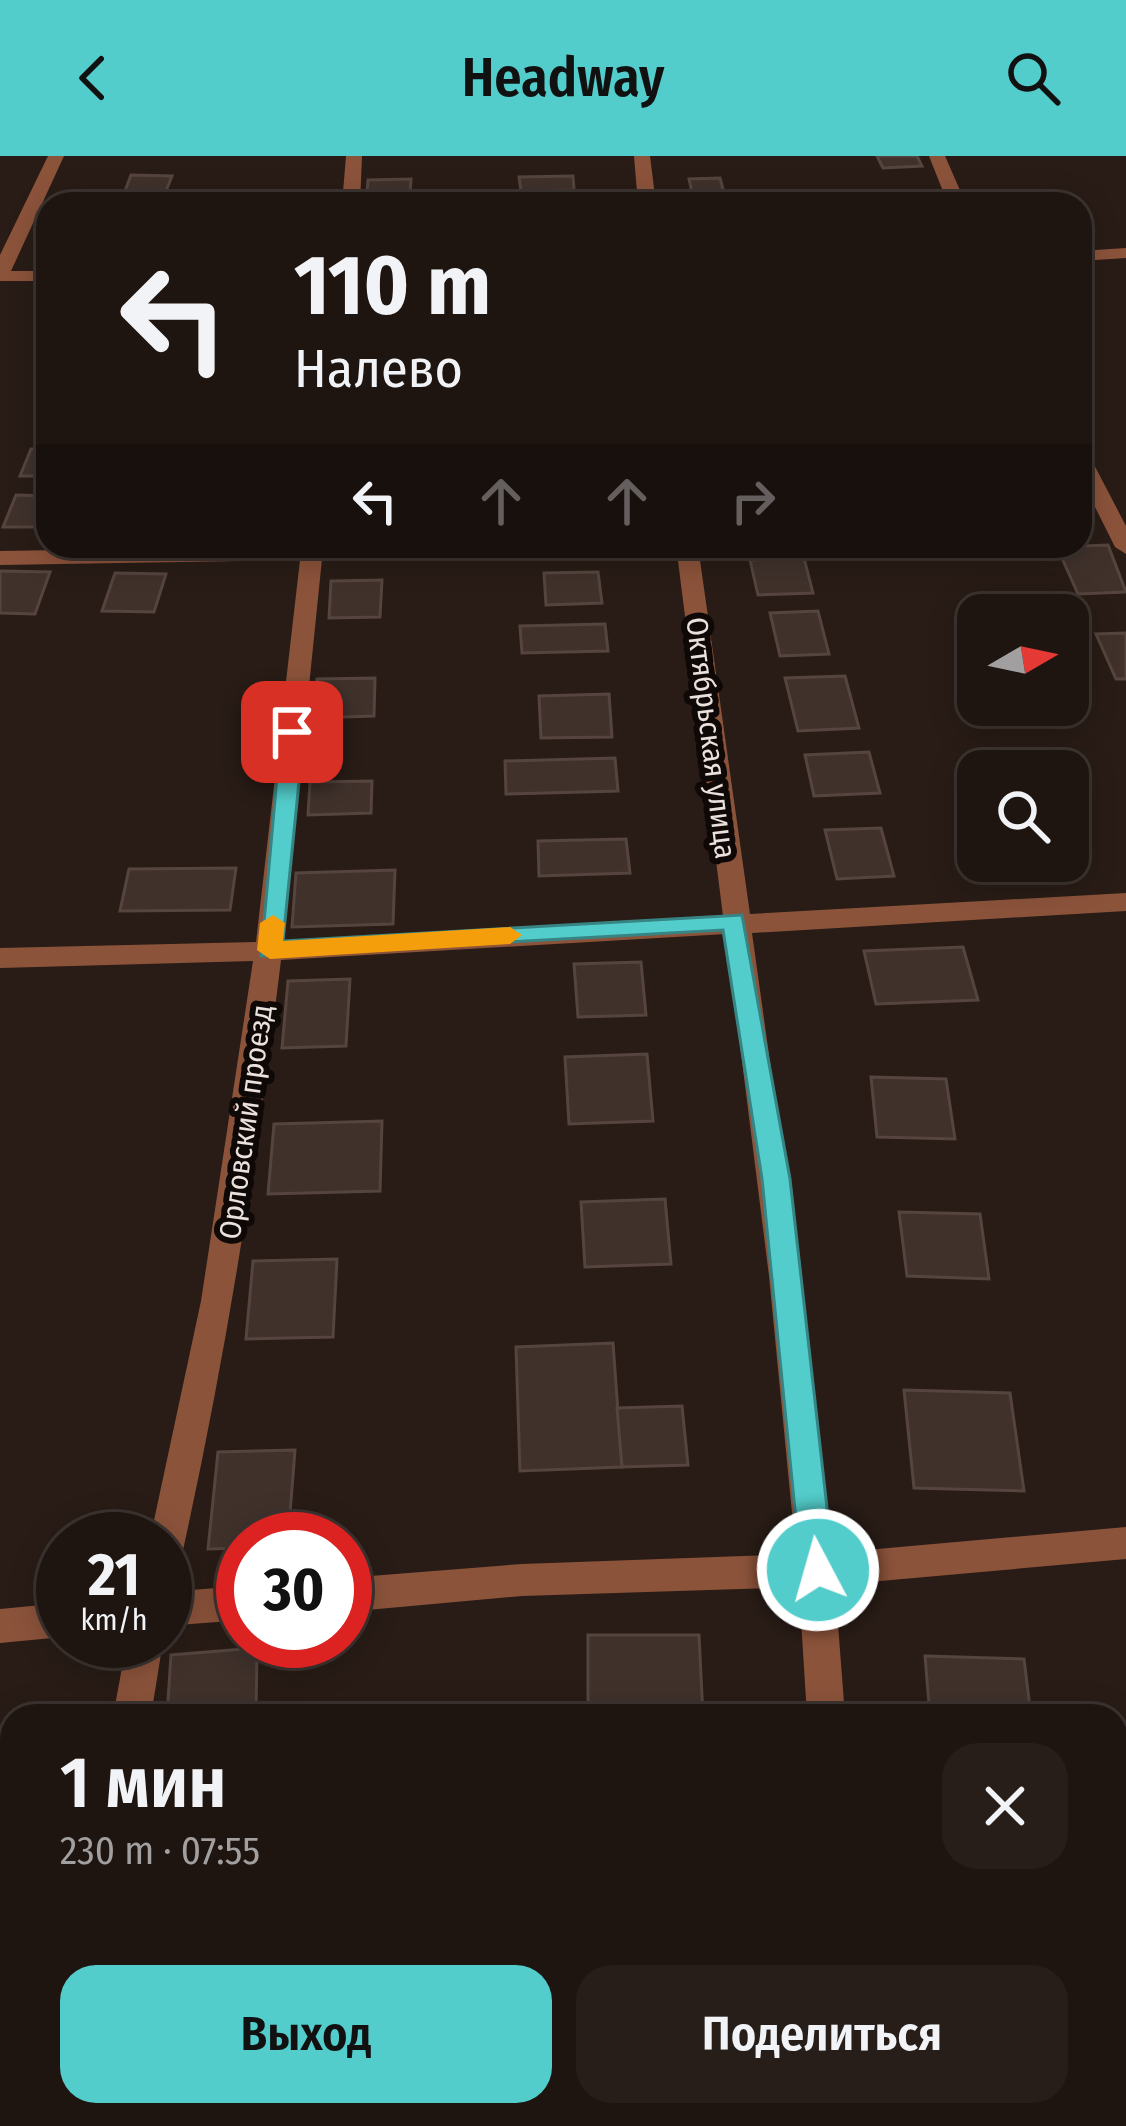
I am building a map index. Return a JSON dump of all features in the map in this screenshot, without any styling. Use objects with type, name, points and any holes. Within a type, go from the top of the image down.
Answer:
[{"type":"street","points":[[38,192],[56,156]]},
{"type":"street","points":[[352,192],[354,156]]},
{"type":"street","points":[[642,156],[646,192]]},
{"type":"street","points":[[937,156],[952,192]]},
{"type":"street","points":[[36,197],[2,266],[36,273]]},
{"type":"street","points":[[1092,255],[1126,253]]},
{"type":"street","points":[[1092,474],[1117,510],[1126,548]]},
{"type":"street","points":[[0,558],[36,557]]},
{"type":"street","name":"Орловский проезд","points":[[174,1512],[201,1404],[230,1239],[270,950],[310,558]]},
{"type":"street","name":"Октябрьская улица","points":[[697,558],[734,921],[776,1179],[818,1570],[825,1704]]},
{"type":"street","points":[[0,958],[270,950],[1126,902]]},
{"type":"street","points":[[372,1592],[522,1580],[818,1570],[1126,1543]]},
{"type":"street","points":[[0,1626],[36,1623]]},
{"type":"street","points":[[134,1704],[140,1668]]},
{"type":"building","points":[[877,156],[917,156],[922,166],[883,168]]},
{"type":"building","points":[[131,175],[172,176],[166,191],[125,191]]},
{"type":"building","points":[[573,176],[574,190],[521,191],[519,177]]},
{"type":"building","points":[[720,178],[724,192],[692,192],[689,179]]},
{"type":"building","points":[[411,179],[410,192],[367,192],[368,180]]},
{"type":"building","points":[[31,449],[36,449],[36,476],[20,476]]},
{"type":"building","points":[[16,495],[36,496],[36,527],[3,527]]},
{"type":"building","points":[[1108,545],[1126,592],[1078,594],[1062,558],[1092,558],[1092,546]]},
{"type":"building","points":[[804,558],[813,593],[758,595],[750,560]]},
{"type":"building","points":[[0,571],[50,572],[35,614],[0,613]]},
{"type":"building","points":[[598,572],[602,603],[546,605],[544,573]]},
{"type":"building","points":[[115,573],[166,574],[154,612],[102,611]]},
{"type":"building","points":[[382,580],[380,617],[329,618],[331,581]]},
{"type":"building","points":[[818,611],[829,654],[780,656],[770,613]]},
{"type":"building","points":[[605,624],[608,651],[522,653],[520,626]]},
{"type":"building","points":[[1126,633],[1126,679],[1116,679],[1096,634]]},
{"type":"building","points":[[845,676],[859,728],[798,731],[785,678]]},
{"type":"building","points":[[375,678],[374,716],[314,718],[317,679]]},
{"type":"building","points":[[609,694],[612,737],[541,738],[539,696]]},
{"type":"building","points":[[869,752],[880,793],[814,796],[805,755]]},
{"type":"building","points":[[615,758],[618,791],[506,794],[505,761]]},
{"type":"building","points":[[372,781],[371,813],[308,815],[310,782]]},
{"type":"building","points":[[881,828],[894,876],[837,879],[825,830]]},
{"type":"building","points":[[626,839],[630,873],[539,876],[538,841]]},
{"type":"building","points":[[236,868],[230,910],[120,911],[129,869]]},
{"type":"building","points":[[395,870],[393,924],[292,927],[296,873]]},
{"type":"building","points":[[963,947],[978,1000],[876,1004],[864,951]]},
{"type":"building","points":[[641,962],[646,1015],[578,1017],[574,964]]},
{"type":"building","points":[[350,979],[346,1046],[282,1048],[288,981]]},
{"type":"building","points":[[647,1054],[653,1121],[569,1124],[565,1057]]},
{"type":"building","points":[[871,1077],[946,1079],[955,1139],[877,1137]]},
{"type":"building","points":[[382,1121],[380,1191],[268,1194],[274,1124]]},
{"type":"building","points":[[665,1199],[671,1264],[585,1267],[581,1202]]},
{"type":"building","points":[[899,1212],[980,1214],[989,1279],[907,1276]]},
{"type":"building","points":[[337,1259],[333,1337],[246,1339],[253,1261]]},
{"type":"building","points":[[613,1343],[622,1467],[520,1471],[516,1347]]},
{"type":"building","points":[[904,1390],[1010,1393],[1024,1491],[914,1488]]},
{"type":"building","points":[[682,1406],[688,1465],[622,1467],[617,1408]]},
{"type":"building","points":[[295,1450],[290,1512],[216,1512],[216,1549],[208,1549],[218,1452]]},
{"type":"building","points":[[588,1635],[699,1635],[702,1704],[588,1704]]},
{"type":"building","points":[[216,1651],[216,1668],[257,1668],[256,1704],[168,1704],[170,1668],[192,1668],[192,1653]]},
{"type":"building","points":[[925,1656],[1024,1659],[1030,1704],[929,1704]]},
{"type":"slow traffic","points":[[273,923],[270,950],[510,935]]},
{"type":"route","points":[[292,732],[270,950],[734,921],[776,1179],[818,1570]]}]
